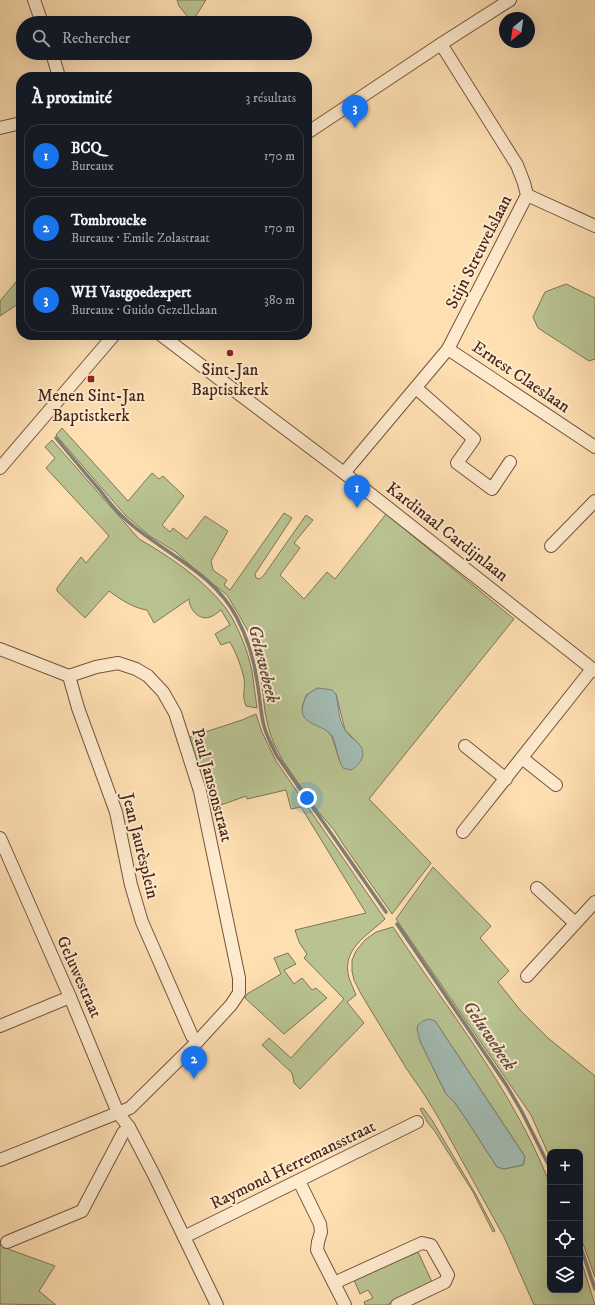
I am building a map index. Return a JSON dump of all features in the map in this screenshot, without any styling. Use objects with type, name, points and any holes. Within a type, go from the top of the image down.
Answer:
[{"type":"street","points":[[34,0],[40,16]]},
{"type":"street","points":[[312,130],[510,0]]},
{"type":"street","name":"Stijn Streuvelslaan","points":[[344,473],[448,349],[527,195],[524,183],[516,165],[441,44]]},
{"type":"street","points":[[54,60],[58,72]]},
{"type":"street","points":[[0,128],[16,123]]},
{"type":"street","points":[[527,195],[595,226]]},
{"type":"street","points":[[0,468],[110,340]]},
{"type":"street","name":"Kardinaal Cardijnlaan","points":[[168,340],[344,473],[594,670]]},
{"type":"street","name":"Ernest Claeslaan","points":[[448,349],[595,447]]},
{"type":"street","points":[[416,388],[474,439],[457,463],[492,489],[510,462]]},
{"type":"street","points":[[551,546],[595,501]]},
{"type":"street","points":[[0,649],[69,676]]},
{"type":"street","name":"Paul Jansonstraat","points":[[69,676],[96,667],[118,663],[136,669],[148,676],[163,692],[175,714],[200,791],[239,978],[238,993],[231,1005],[198,1040]]},
{"type":"street","points":[[463,832],[594,670]]},
{"type":"street","name":"Jean Jaurèsplein","points":[[69,676],[78,708],[116,812],[131,885],[142,922],[192,1036],[198,1040]]},
{"type":"street","points":[[466,746],[506,779]]},
{"type":"street","points":[[522,758],[556,785]]},
{"type":"street","name":"Geluwestraat","points":[[0,838],[70,997],[118,1113],[129,1127],[154,1175],[217,1305]]},
{"type":"street","points":[[537,888],[575,923]]},
{"type":"street","points":[[527,976],[595,902]]},
{"type":"street","points":[[0,1026],[70,997]]},
{"type":"street","points":[[0,1160],[130,1108],[198,1040]]},
{"type":"street","name":"Raymond Herremansstraat","points":[[184,1237],[417,1122]]},
{"type":"street","points":[[6,1242],[82,1211],[123,1133],[129,1127]]},
{"type":"street","points":[[299,1181],[320,1224],[321,1232],[317,1250],[345,1305]]},
{"type":"street","points":[[334,1282],[422,1243],[431,1245],[448,1275],[445,1282],[397,1305]]},
{"type":"green space","points":[[177,0],[206,0],[196,16],[187,16],[179,6]]},
{"type":"green space","points":[[16,282],[16,305],[0,316],[0,301]]},
{"type":"green space","points":[[566,284],[595,298],[595,359],[589,361],[538,328],[533,317],[545,292]]},
{"type":"green space","points":[[62,428],[128,501],[152,473],[159,479],[163,476],[184,496],[162,525],[170,532],[173,528],[187,539],[205,516],[228,531],[211,561],[213,570],[227,580],[224,585],[230,590],[284,513],[292,518],[255,574],[256,578],[260,579],[264,575],[306,515],[313,520],[294,543],[300,548],[280,575],[304,599],[327,572],[335,579],[386,514],[514,619],[369,799],[431,863],[392,914],[334,830],[317,810],[283,761],[274,744],[265,712],[261,677],[256,654],[249,633],[227,595],[193,568],[176,552],[150,536],[126,516],[56,435]],"holes":[[[318,688],[336,694],[345,730],[359,744],[340,762],[332,737],[326,729],[302,708],[306,695]]]},
{"type":"green space","points":[[52,440],[139,539],[185,569],[206,587],[225,607],[238,629],[248,655],[252,671],[257,708],[246,706],[244,698],[244,678],[238,659],[230,642],[221,645],[215,634],[230,625],[221,610],[206,618],[199,616],[191,607],[189,599],[154,623],[147,610],[122,600],[109,591],[85,618],[57,591],[57,588],[81,557],[86,563],[109,536],[46,468],[55,458],[45,447]]},
{"type":"green space","points":[[256,714],[262,732],[276,761],[385,919],[357,944],[349,959],[349,978],[356,995],[347,1002],[364,1023],[300,1089],[294,1083],[292,1073],[262,1045],[269,1038],[291,1058],[344,999],[304,958],[307,954],[299,942],[295,930],[366,913],[301,807],[291,809],[286,790],[247,799],[246,796],[210,809],[190,737]]},
{"type":"green space","points":[[433,867],[491,926],[480,938],[509,971],[498,982],[521,1011],[548,1038],[595,1076],[595,1277],[583,1243],[583,1149],[547,1149],[547,1151],[531,1115],[396,919]]},
{"type":"green space","points":[[393,927],[499,1083],[535,1149],[547,1177],[547,1293],[583,1293],[583,1267],[595,1305],[534,1305],[504,1237],[438,1117],[406,1068],[354,980],[352,960],[356,951],[365,940],[376,932]],"holes":[[[435,1021],[525,1157],[523,1165],[504,1169],[497,1167],[455,1103],[446,1094],[420,1041]]]},
{"type":"green space","points":[[288,953],[296,964],[284,970],[294,984],[302,978],[312,990],[316,988],[327,998],[284,1034],[245,998],[247,994],[281,974],[274,958]]},
{"type":"green space","points":[[423,1108],[432,1120],[475,1193],[495,1231],[493,1232],[473,1192],[434,1130],[428,1123],[420,1109]]},
{"type":"green space","points":[[0,1244],[11,1250],[55,1266],[39,1291],[56,1305],[0,1304]]},
{"type":"green space","points":[[418,1252],[433,1284],[387,1305],[365,1305],[364,1302],[373,1298],[368,1290],[360,1294],[354,1280]]},
{"type":"water","points":[[318,688],[332,690],[336,694],[343,727],[358,743],[363,751],[362,758],[358,765],[351,770],[343,768],[332,736],[323,729],[312,724],[304,717],[302,712],[305,698]]},
{"type":"water","points":[[429,1019],[435,1021],[522,1152],[525,1157],[523,1165],[504,1169],[497,1167],[455,1103],[446,1094],[420,1041],[417,1029],[418,1025]]},
{"type":"waterway","name":"Geluwebeek","points":[[56,438],[121,516],[139,531],[201,575],[227,602],[241,625],[250,649],[256,673],[264,726],[277,756],[386,912]]},
{"type":"waterway","name":"Geluwebeek","points":[[397,924],[507,1086],[547,1162]]},
{"type":"waterway","name":"Geluwebeek","points":[[583,1254],[595,1289]]},
{"type":"place","name":"WH Vastgoedexpert","points":[[355,128]]},
{"type":"place","name":"Sint-Jan Baptistkerk","points":[[230,353]]},
{"type":"place","name":"Menen Sint-Jan Baptistkerk","points":[[91,379]]},
{"type":"place","name":"BCQ","points":[[357,508]]},
{"type":"place","name":"Tombroucke","points":[[194,1079]]}]
